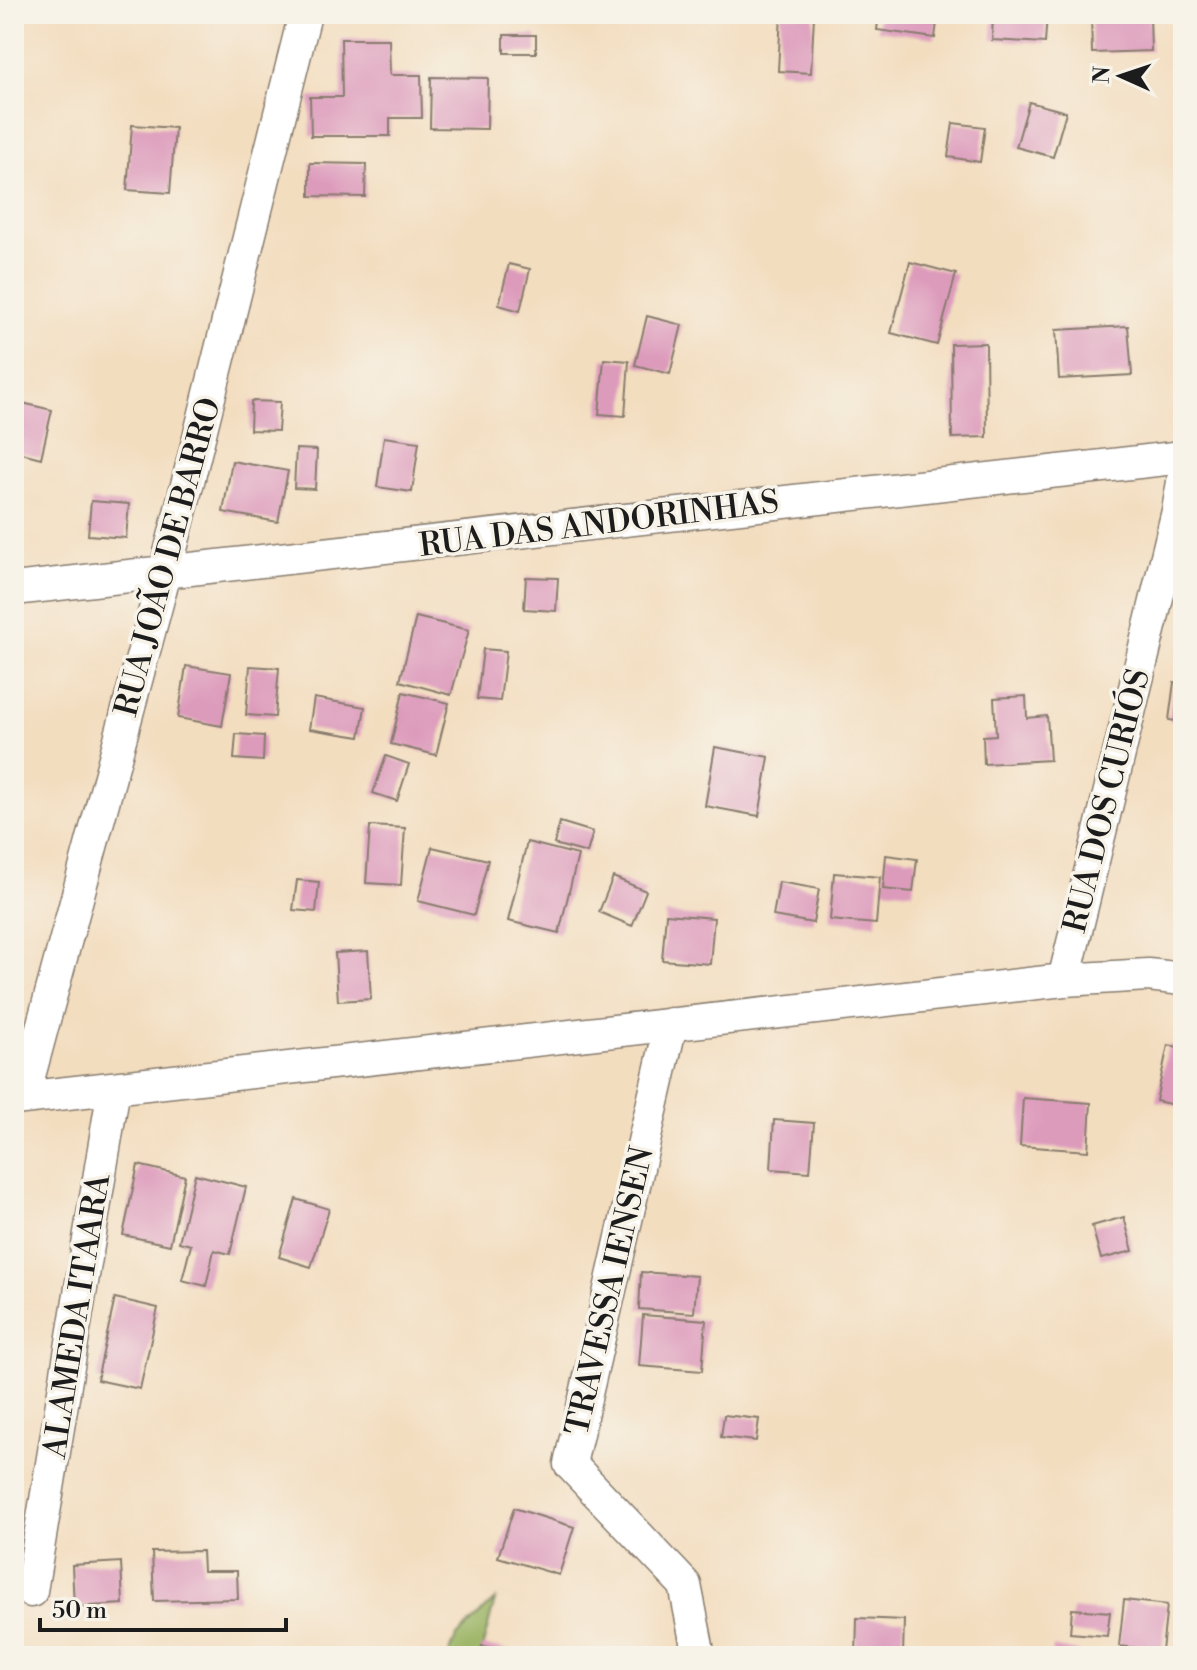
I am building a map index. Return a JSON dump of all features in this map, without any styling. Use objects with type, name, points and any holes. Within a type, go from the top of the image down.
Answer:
[{"type":"street","name":"RUA JOÃO DE BARRO","points":[[19,1098],[165,573],[305,14]]},
{"type":"street","name":"RUA DAS ANDORINHAS","points":[[14,589],[1183,457]]},
{"type":"street","name":"RUA DOS CURIÓS","points":[[1064,980],[1183,482]]},
{"type":"street","points":[[19,1098],[1064,980],[1148,975],[1183,979]]},
{"type":"street","name":"TRAVESSA IENSEN","points":[[671,1024],[570,1464],[685,1585],[699,1656]]},
{"type":"street","name":"ALAMEDA ITAARA","points":[[31,1591],[114,1088]]},
{"type":"green space","points":[[495,1600],[480,1656],[448,1656],[457,1636]]},
{"type":"building","points":[[781,14],[814,16],[811,73],[778,71]]},
{"type":"building","points":[[879,14],[938,14],[935,38],[877,30]]},
{"type":"building","points":[[993,14],[1047,14],[1045,43],[992,40]]},
{"type":"building","points":[[1091,14],[1150,14],[1151,51],[1092,53]]},
{"type":"building","points":[[504,35],[536,35],[536,53],[504,53]]},
{"type":"building","points":[[341,39],[389,39],[390,75],[421,75],[422,118],[390,118],[390,136],[311,136],[310,97],[342,97]]},
{"type":"building","points":[[431,77],[488,78],[487,129],[430,128]]},
{"type":"building","points":[[1029,102],[1066,112],[1053,157],[1016,147]]},
{"type":"building","points":[[953,123],[985,127],[980,162],[948,157]]},
{"type":"building","points":[[132,125],[175,128],[170,193],[127,190]]},
{"type":"building","points":[[310,163],[366,164],[365,197],[310,196]]},
{"type":"building","points":[[910,262],[956,274],[937,345],[891,333]]},
{"type":"building","points":[[509,264],[530,269],[520,311],[499,305]]},
{"type":"building","points":[[647,316],[682,325],[670,374],[635,365]]},
{"type":"building","points":[[1128,326],[1132,375],[1059,379],[1056,330]]},
{"type":"building","points":[[986,343],[987,437],[952,438],[951,344]]},
{"type":"building","points":[[604,359],[629,361],[625,416],[599,414]]},
{"type":"building","points":[[14,401],[52,410],[41,458],[14,451]]},
{"type":"building","points":[[251,401],[280,402],[278,431],[250,430]]},
{"type":"building","points":[[384,437],[419,442],[412,492],[377,487]]},
{"type":"building","points":[[296,449],[317,450],[315,489],[294,488]]},
{"type":"building","points":[[232,461],[288,471],[278,522],[223,512]]},
{"type":"building","points":[[91,501],[129,504],[126,538],[88,535]]},
{"type":"building","points":[[526,577],[558,578],[556,611],[524,609]]},
{"type":"building","points":[[416,617],[469,630],[451,695],[400,681]]},
{"type":"building","points":[[483,649],[506,651],[500,701],[477,699]]},
{"type":"building","points":[[186,666],[231,673],[222,726],[178,718]]},
{"type":"building","points":[[250,666],[279,668],[275,717],[246,715]]},
{"type":"building","points":[[1174,682],[1183,683],[1183,722],[1169,720]]},
{"type":"building","points":[[403,692],[449,703],[436,755],[391,744]]},
{"type":"building","points":[[1026,696],[1027,718],[1047,716],[1050,760],[984,764],[983,736],[996,735],[994,698]]},
{"type":"building","points":[[314,698],[365,707],[360,737],[309,729]]},
{"type":"building","points":[[236,734],[264,736],[263,761],[234,759]]},
{"type":"building","points":[[715,747],[769,757],[759,816],[705,806]]},
{"type":"building","points":[[386,756],[409,764],[397,801],[373,793]]},
{"type":"building","points":[[560,822],[593,832],[587,853],[554,844]]},
{"type":"building","points":[[370,826],[405,828],[401,885],[366,883]]},
{"type":"building","points":[[527,842],[578,855],[559,933],[508,921]]},
{"type":"building","points":[[432,847],[488,860],[474,915],[418,901]]},
{"type":"building","points":[[886,855],[917,859],[913,892],[883,889]]},
{"type":"building","points":[[834,873],[880,877],[876,924],[830,920]]},
{"type":"building","points":[[613,877],[646,891],[632,926],[599,912]]},
{"type":"building","points":[[297,880],[319,882],[316,912],[293,910]]},
{"type":"building","points":[[779,882],[819,889],[813,923],[773,916]]},
{"type":"building","points":[[666,914],[714,918],[710,964],[662,960]]},
{"type":"building","points":[[14,943],[19,944],[16,968],[14,968]]},
{"type":"building","points":[[368,951],[371,999],[338,1001],[335,953]]},
{"type":"building","points":[[1168,1045],[1183,1048],[1183,1107],[1156,1101]]},
{"type":"building","points":[[1023,1098],[1091,1103],[1088,1151],[1020,1146]]},
{"type":"building","points":[[774,1120],[814,1123],[810,1172],[771,1169]]},
{"type":"building","points":[[138,1165],[185,1176],[170,1245],[123,1235]]},
{"type":"building","points":[[195,1174],[246,1187],[230,1254],[214,1250],[206,1286],[182,1280],[191,1245],[179,1242]]},
{"type":"building","points":[[296,1199],[329,1209],[311,1267],[279,1257]]},
{"type":"building","points":[[1124,1217],[1133,1251],[1101,1259],[1092,1226]]},
{"type":"building","points":[[641,1272],[697,1276],[694,1313],[639,1309]]},
{"type":"building","points":[[115,1298],[158,1308],[140,1389],[97,1380]]},
{"type":"building","points":[[643,1315],[706,1320],[702,1371],[639,1366]]},
{"type":"building","points":[[724,1415],[759,1419],[756,1441],[721,1437]]},
{"type":"building","points":[[514,1508],[574,1527],[559,1575],[498,1557]]},
{"type":"building","points":[[202,1551],[203,1571],[237,1571],[238,1599],[154,1601],[152,1552]]},
{"type":"building","points":[[121,1562],[123,1604],[74,1607],[72,1565]]},
{"type":"building","points":[[1124,1600],[1167,1605],[1162,1651],[1119,1646]]},
{"type":"building","points":[[1072,1609],[1110,1612],[1107,1636],[1070,1633]]},
{"type":"building","points":[[857,1618],[904,1620],[903,1656],[856,1656]]},
{"type":"building","points":[[482,1646],[536,1654],[536,1656],[480,1656]]},
{"type":"building","points":[[1053,1647],[1092,1655],[1092,1656],[1052,1656]]},
{"type":"building","points":[[64,1652],[90,1653],[90,1656],[64,1656]]}]
